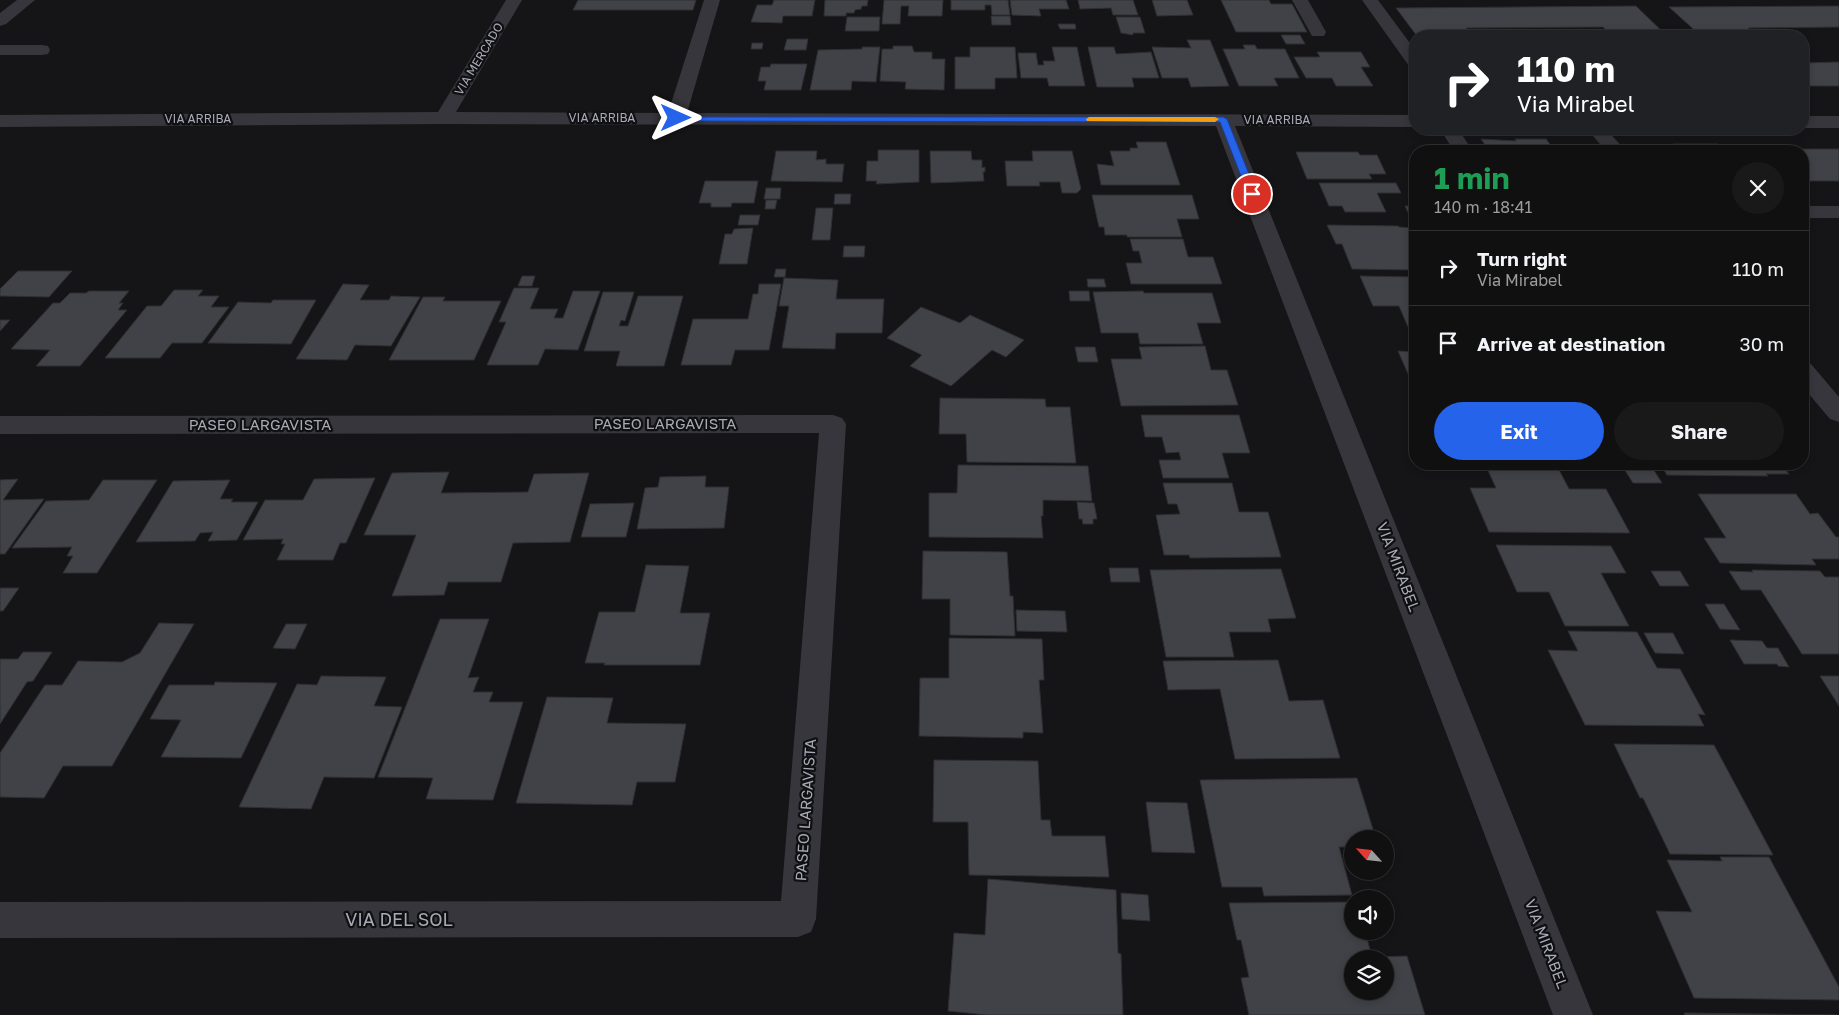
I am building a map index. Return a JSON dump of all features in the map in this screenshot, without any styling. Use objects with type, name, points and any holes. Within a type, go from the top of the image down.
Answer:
[{"type":"street","points":[[0,21],[27,0]]},
{"type":"street","name":"VIA MERCADO","points":[[444,118],[514,0]]},
{"type":"street","points":[[676,118],[712,0]]},
{"type":"street","points":[[1300,0],[1318,32]]},
{"type":"street","points":[[1370,0],[1409,54]]},
{"type":"street","points":[[0,50],[42,50]]},
{"type":"street","name":"VIA ARRIBA","points":[[0,121],[444,118],[1409,121]]},
{"type":"street","name":"VIA MIRABEL","points":[[1223,119],[1573,1015]]},
{"type":"street","points":[[1809,122],[1839,122]]},
{"type":"street","points":[[1601,135],[1611,145]]},
{"type":"street","points":[[1809,212],[1839,212]]},
{"type":"street","points":[[1809,378],[1839,413]]},
{"type":"street","name":"PASEO LARGAVISTA","points":[[0,425],[833,424],[798,919]]},
{"type":"street","name":"VIA DEL SOL","points":[[0,920],[798,919]]},
{"type":"building","points":[[578,0],[696,0],[693,10],[573,10]]},
{"type":"building","points":[[774,0],[815,0],[812,16],[783,16],[782,23],[751,22],[757,5],[772,5]]},
{"type":"building","points":[[825,0],[868,0],[867,6],[862,6],[861,9],[855,10],[854,13],[846,13],[846,16],[824,16]]},
{"type":"building","points":[[884,0],[943,0],[942,16],[908,16],[909,6],[901,6],[900,24],[882,24]]},
{"type":"building","points":[[951,0],[1008,0],[1010,15],[992,15],[991,5],[985,5],[985,10],[951,10]]},
{"type":"building","points":[[1010,0],[1066,0],[1069,9],[1039,9],[1041,16],[1012,15]]},
{"type":"building","points":[[1078,0],[1133,0],[1138,15],[1113,15],[1111,8],[1080,9]]},
{"type":"building","points":[[1152,0],[1187,0],[1193,15],[1157,16]]},
{"type":"building","points":[[1221,0],[1269,0],[1271,4],[1292,4],[1307,32],[1236,32]]},
{"type":"building","points":[[1636,6],[1661,30],[1606,30],[1603,27],[1412,30],[1396,8]]},
{"type":"building","points":[[1839,6],[1839,27],[1694,30],[1669,7]]},
{"type":"building","points":[[991,16],[1010,16],[1011,25],[992,25]]},
{"type":"building","points":[[847,17],[880,17],[879,31],[845,31]]},
{"type":"building","points":[[1116,17],[1140,17],[1145,33],[1133,33],[1133,35],[1121,33]]},
{"type":"building","points":[[1058,24],[1075,24],[1076,29],[1060,29]]},
{"type":"building","points":[[1281,35],[1300,35],[1305,44],[1286,44]]},
{"type":"building","points":[[787,39],[808,39],[806,50],[784,50]]},
{"type":"building","points":[[1187,40],[1210,40],[1229,86],[1191,87],[1188,78],[1162,78],[1152,47],[1191,48]]},
{"type":"building","points":[[752,43],[763,43],[762,49],[751,49]]},
{"type":"building","points":[[1243,45],[1255,45],[1257,49],[1285,49],[1299,78],[1274,78],[1278,86],[1239,86],[1223,49],[1245,49]]},
{"type":"building","points":[[893,46],[912,46],[914,52],[932,52],[932,59],[945,59],[944,90],[905,89],[906,82],[880,81],[882,49],[893,49]]},
{"type":"building","points":[[862,47],[880,47],[876,82],[852,81],[851,90],[810,90],[818,50],[862,49]]},
{"type":"building","points":[[970,47],[1015,47],[1017,78],[995,78],[995,89],[955,89],[955,57],[970,57]]},
{"type":"building","points":[[1052,47],[1077,47],[1085,86],[1049,86],[1047,78],[1021,78],[1018,53],[1036,53],[1038,65],[1044,65],[1043,61],[1055,61]]},
{"type":"building","points":[[1088,47],[1114,47],[1116,54],[1151,52],[1159,78],[1132,78],[1134,87],[1097,87]]},
{"type":"building","points":[[1317,52],[1361,52],[1370,67],[1361,67],[1373,86],[1336,86],[1332,78],[1306,78],[1294,57],[1320,57]]},
{"type":"building","points":[[1839,62],[1839,86],[1809,86],[1809,63]]},
{"type":"building","points":[[771,64],[807,64],[801,90],[764,90],[766,81],[758,81],[761,67],[770,67]]},
{"type":"building","points":[[1481,139],[1516,141],[1515,139],[1546,139],[1550,145],[1485,145]]},
{"type":"building","points":[[1136,142],[1166,142],[1180,185],[1101,185],[1097,164],[1114,166],[1110,151],[1130,151],[1130,148],[1138,148]]},
{"type":"building","points":[[1673,144],[1719,145],[1674,145]]},
{"type":"building","points":[[1809,149],[1839,149],[1839,181],[1809,181]]},
{"type":"building","points":[[878,150],[919,150],[919,182],[876,184],[877,181],[866,181],[867,161],[878,161]]},
{"type":"building","points":[[776,151],[817,151],[816,160],[826,159],[826,164],[844,164],[842,182],[771,181]]},
{"type":"building","points":[[930,151],[971,151],[972,160],[982,160],[982,168],[985,167],[985,172],[983,172],[984,181],[931,183]]},
{"type":"building","points":[[1032,151],[1072,151],[1081,189],[1077,193],[1062,193],[1060,182],[1039,182],[1040,186],[1007,186],[1005,161],[1033,161]]},
{"type":"building","points":[[1296,152],[1358,152],[1360,155],[1377,155],[1386,174],[1369,174],[1372,179],[1307,179]]},
{"type":"building","points":[[705,181],[758,181],[754,203],[732,203],[731,207],[711,207],[711,203],[699,203]]},
{"type":"building","points":[[1319,183],[1396,183],[1401,193],[1377,193],[1386,212],[1345,212],[1342,206],[1329,206]]},
{"type":"building","points":[[766,188],[781,188],[780,199],[764,199]]},
{"type":"building","points":[[835,194],[851,194],[850,204],[834,204]]},
{"type":"building","points":[[1092,195],[1192,195],[1199,219],[1177,219],[1182,237],[1105,235],[1104,227],[1099,227]]},
{"type":"building","points":[[766,200],[777,200],[775,209],[765,209]]},
{"type":"building","points":[[1405,206],[1409,206],[1409,214]]},
{"type":"building","points":[[816,208],[833,208],[830,240],[812,240]]},
{"type":"building","points":[[740,215],[760,215],[758,225],[738,225]]},
{"type":"building","points":[[1327,225],[1409,228],[1409,270],[1352,269],[1342,244],[1336,244]]},
{"type":"building","points":[[753,228],[747,264],[719,264],[725,234],[732,234],[734,229]]},
{"type":"building","points":[[1130,239],[1183,239],[1188,257],[1213,257],[1222,284],[1131,284],[1126,263],[1142,263],[1139,251],[1133,251]]},
{"type":"building","points":[[844,246],[865,246],[864,257],[843,257]]},
{"type":"building","points":[[776,269],[786,269],[785,277],[774,277]]},
{"type":"building","points":[[18,271],[72,271],[49,297],[0,296],[0,289]]},
{"type":"building","points":[[522,276],[535,276],[532,286],[518,286]]},
{"type":"building","points":[[1360,276],[1409,277],[1409,327],[1399,306],[1373,306]]},
{"type":"building","points":[[784,278],[838,280],[836,299],[884,299],[882,333],[836,333],[835,349],[782,348],[789,306],[779,306]]},
{"type":"building","points":[[1087,279],[1104,279],[1106,287],[1088,287]]},
{"type":"building","points":[[343,284],[369,285],[360,300],[389,300],[391,296],[420,297],[391,346],[355,345],[347,360],[296,359]]},
{"type":"building","points":[[759,284],[781,284],[769,350],[735,350],[731,365],[681,365],[693,319],[748,319],[753,294],[758,294]]},
{"type":"building","points":[[514,288],[539,288],[530,309],[558,309],[554,318],[563,318],[573,291],[600,291],[578,350],[545,349],[538,365],[487,365],[506,322],[499,322]]},
{"type":"building","points":[[174,290],[203,290],[198,296],[219,296],[211,307],[229,307],[202,343],[172,343],[160,358],[105,358],[147,306],[161,306]]},
{"type":"building","points":[[89,291],[129,291],[119,303],[123,303],[118,310],[127,310],[80,366],[36,366],[50,350],[11,349],[53,303],[60,303],[70,293],[86,293]]},
{"type":"building","points":[[1069,291],[1089,291],[1090,301],[1070,301]]},
{"type":"building","points":[[1143,291],[1144,293],[1212,293],[1221,323],[1197,323],[1203,344],[1140,344],[1138,333],[1101,333],[1093,292]]},
{"type":"building","points":[[603,292],[634,292],[625,321],[621,320],[619,326],[628,326],[638,296],[683,296],[664,366],[616,366],[620,351],[584,351]]},
{"type":"building","points":[[423,297],[445,297],[443,301],[501,301],[474,360],[389,360]]},
{"type":"building","points":[[273,300],[316,300],[291,344],[208,343],[238,302],[271,303]]},
{"type":"building","points":[[921,307],[960,323],[970,315],[1024,340],[1006,357],[992,350],[951,386],[910,366],[922,355],[887,338]]},
{"type":"building","points":[[0,320],[10,320],[0,331]]},
{"type":"building","points":[[1205,346],[1211,370],[1227,370],[1238,405],[1121,406],[1111,359],[1142,359],[1139,347]]},
{"type":"building","points":[[1075,347],[1095,347],[1098,362],[1078,362]]},
{"type":"building","points":[[1398,351],[1409,352],[1409,376]]},
{"type":"building","points":[[940,398],[1045,399],[1046,407],[1070,407],[1076,463],[967,462],[966,434],[939,434]]},
{"type":"building","points":[[1141,415],[1239,415],[1250,453],[1222,453],[1229,478],[1163,478],[1159,460],[1181,460],[1179,452],[1166,453],[1162,437],[1145,437]]},
{"type":"building","points":[[958,465],[1088,466],[1092,501],[1043,500],[1043,516],[1041,516],[1043,538],[929,537],[929,493],[957,493]]},
{"type":"building","points":[[1488,470],[1559,470],[1569,489],[1606,489],[1630,533],[1489,532],[1470,488],[1496,488]]},
{"type":"building","points":[[1625,470],[1654,470],[1662,483],[1633,483]]},
{"type":"building","points":[[1664,470],[1786,470],[1789,474],[1766,474],[1768,476],[1667,475]]},
{"type":"building","points":[[449,472],[441,493],[528,492],[534,474],[589,473],[570,542],[513,543],[501,582],[448,582],[444,595],[392,596],[416,535],[364,535],[392,473]]},
{"type":"building","points":[[706,476],[705,487],[729,487],[724,528],[637,529],[645,488],[658,487],[660,477]]},
{"type":"building","points":[[375,478],[346,543],[340,543],[333,560],[277,560],[285,544],[281,544],[283,539],[243,540],[265,500],[303,500],[314,479]]},
{"type":"building","points":[[18,479],[3,500],[44,499],[5,554],[0,554],[0,480]]},
{"type":"building","points":[[103,480],[157,480],[97,573],[63,573],[73,556],[67,556],[72,547],[12,548],[46,501],[89,500]]},
{"type":"building","points":[[230,480],[220,499],[233,499],[231,502],[258,502],[237,540],[208,541],[213,532],[200,533],[195,541],[136,542],[173,481]]},
{"type":"building","points":[[1163,483],[1232,483],[1239,512],[1268,512],[1281,557],[1190,558],[1189,555],[1164,555],[1156,515],[1180,514],[1177,504],[1168,504]]},
{"type":"building","points":[[1698,494],[1796,494],[1810,514],[1818,513],[1836,537],[1839,537],[1839,559],[1812,559],[1816,565],[1720,563],[1704,538],[1726,538]]},
{"type":"building","points":[[1077,502],[1094,503],[1097,519],[1093,519],[1093,524],[1083,524],[1082,519],[1079,519]]},
{"type":"building","points":[[634,503],[626,537],[581,537],[590,504]]},
{"type":"building","points":[[1496,545],[1611,546],[1626,573],[1601,573],[1629,626],[1565,626],[1549,592],[1517,592]]},
{"type":"building","points":[[923,551],[1007,552],[1010,596],[1013,596],[1015,636],[950,635],[950,599],[922,599]]},
{"type":"building","points":[[646,565],[689,566],[680,613],[710,613],[700,665],[604,665],[605,663],[585,663],[599,612],[635,612]]},
{"type":"building","points":[[1109,568],[1138,568],[1140,582],[1111,582]]},
{"type":"building","points":[[1281,569],[1296,618],[1268,619],[1271,632],[1229,632],[1234,657],[1166,657],[1150,570]]},
{"type":"building","points":[[1752,570],[1820,571],[1825,577],[1839,577],[1839,654],[1802,654],[1761,590],[1741,590],[1729,571],[1753,572]]},
{"type":"building","points":[[1651,571],[1680,571],[1689,586],[1660,586]]},
{"type":"building","points":[[0,588],[19,588],[3,611],[0,611]]},
{"type":"building","points":[[1705,604],[1724,604],[1740,630],[1720,629]]},
{"type":"building","points":[[1016,610],[1065,611],[1067,632],[1017,631]]},
{"type":"building","points":[[440,619],[489,619],[468,678],[479,677],[473,692],[493,692],[489,702],[523,702],[493,800],[426,799],[433,778],[378,777]]},
{"type":"building","points":[[159,623],[194,624],[112,766],[63,766],[44,798],[0,797],[0,753],[45,685],[62,685],[78,661],[122,662],[140,653]]},
{"type":"building","points":[[286,624],[307,624],[295,649],[273,648]]},
{"type":"building","points":[[1568,631],[1637,632],[1657,668],[1680,669],[1705,715],[1698,714],[1704,726],[1585,725],[1548,650],[1578,651]]},
{"type":"building","points":[[1644,633],[1673,633],[1684,654],[1655,653]]},
{"type":"building","points":[[949,638],[1042,639],[1044,680],[1039,680],[1043,733],[1023,732],[1023,738],[919,736],[920,678],[949,678]]},
{"type":"building","points":[[1730,640],[1762,641],[1767,648],[1778,648],[1789,667],[1778,666],[1777,664],[1744,664]]},
{"type":"building","points":[[23,652],[52,652],[33,681],[27,682],[0,724],[0,659],[18,659]]},
{"type":"building","points":[[1278,660],[1289,701],[1323,700],[1340,758],[1235,759],[1220,689],[1168,690],[1163,661]]},
{"type":"building","points":[[321,676],[386,677],[374,706],[402,707],[374,778],[324,777],[311,809],[239,807],[297,684],[317,685]]},
{"type":"building","points":[[1820,676],[1839,676],[1839,706]]},
{"type":"building","points":[[215,682],[277,683],[241,758],[161,757],[181,720],[150,719],[169,685],[214,685]]},
{"type":"building","points":[[547,697],[613,698],[607,723],[686,724],[675,782],[637,782],[632,805],[516,803]]},
{"type":"building","points":[[1614,744],[1714,745],[1773,855],[1670,854]]},
{"type":"building","points":[[934,760],[1038,761],[1041,820],[1050,820],[1052,836],[1105,836],[1109,877],[969,875],[968,822],[933,822]]},
{"type":"building","points":[[1357,778],[1373,830],[1344,830],[1344,847],[1339,847],[1344,865],[1344,880],[1348,880],[1351,890],[1344,890],[1344,895],[1264,896],[1262,887],[1222,887],[1200,780]]},
{"type":"building","points":[[1146,802],[1187,803],[1195,853],[1152,852]]},
{"type":"building","points":[[1720,857],[1769,857],[1839,987],[1839,1000],[1694,998],[1656,911],[1692,912],[1667,860],[1722,861]]},
{"type":"building","points":[[988,879],[1116,890],[1118,953],[1121,954],[1123,1015],[987,1015],[948,1011],[954,933],[985,935]]},
{"type":"building","points":[[1121,893],[1148,895],[1150,921],[1122,919]]},
{"type":"building","points":[[1344,902],[1344,940],[1367,940],[1370,950],[1344,950],[1344,1000],[1394,1000],[1394,956],[1407,956],[1425,1015],[1249,1015],[1241,978],[1249,977],[1241,940],[1237,940],[1229,903]]},
{"type":"building","points":[[1684,1013],[1836,1015],[1685,1015]]},
{"type":"slow traffic","points":[[1089,119],[1215,119]]},
{"type":"route","points":[[676,118],[1223,119],[1252,194]]}]
